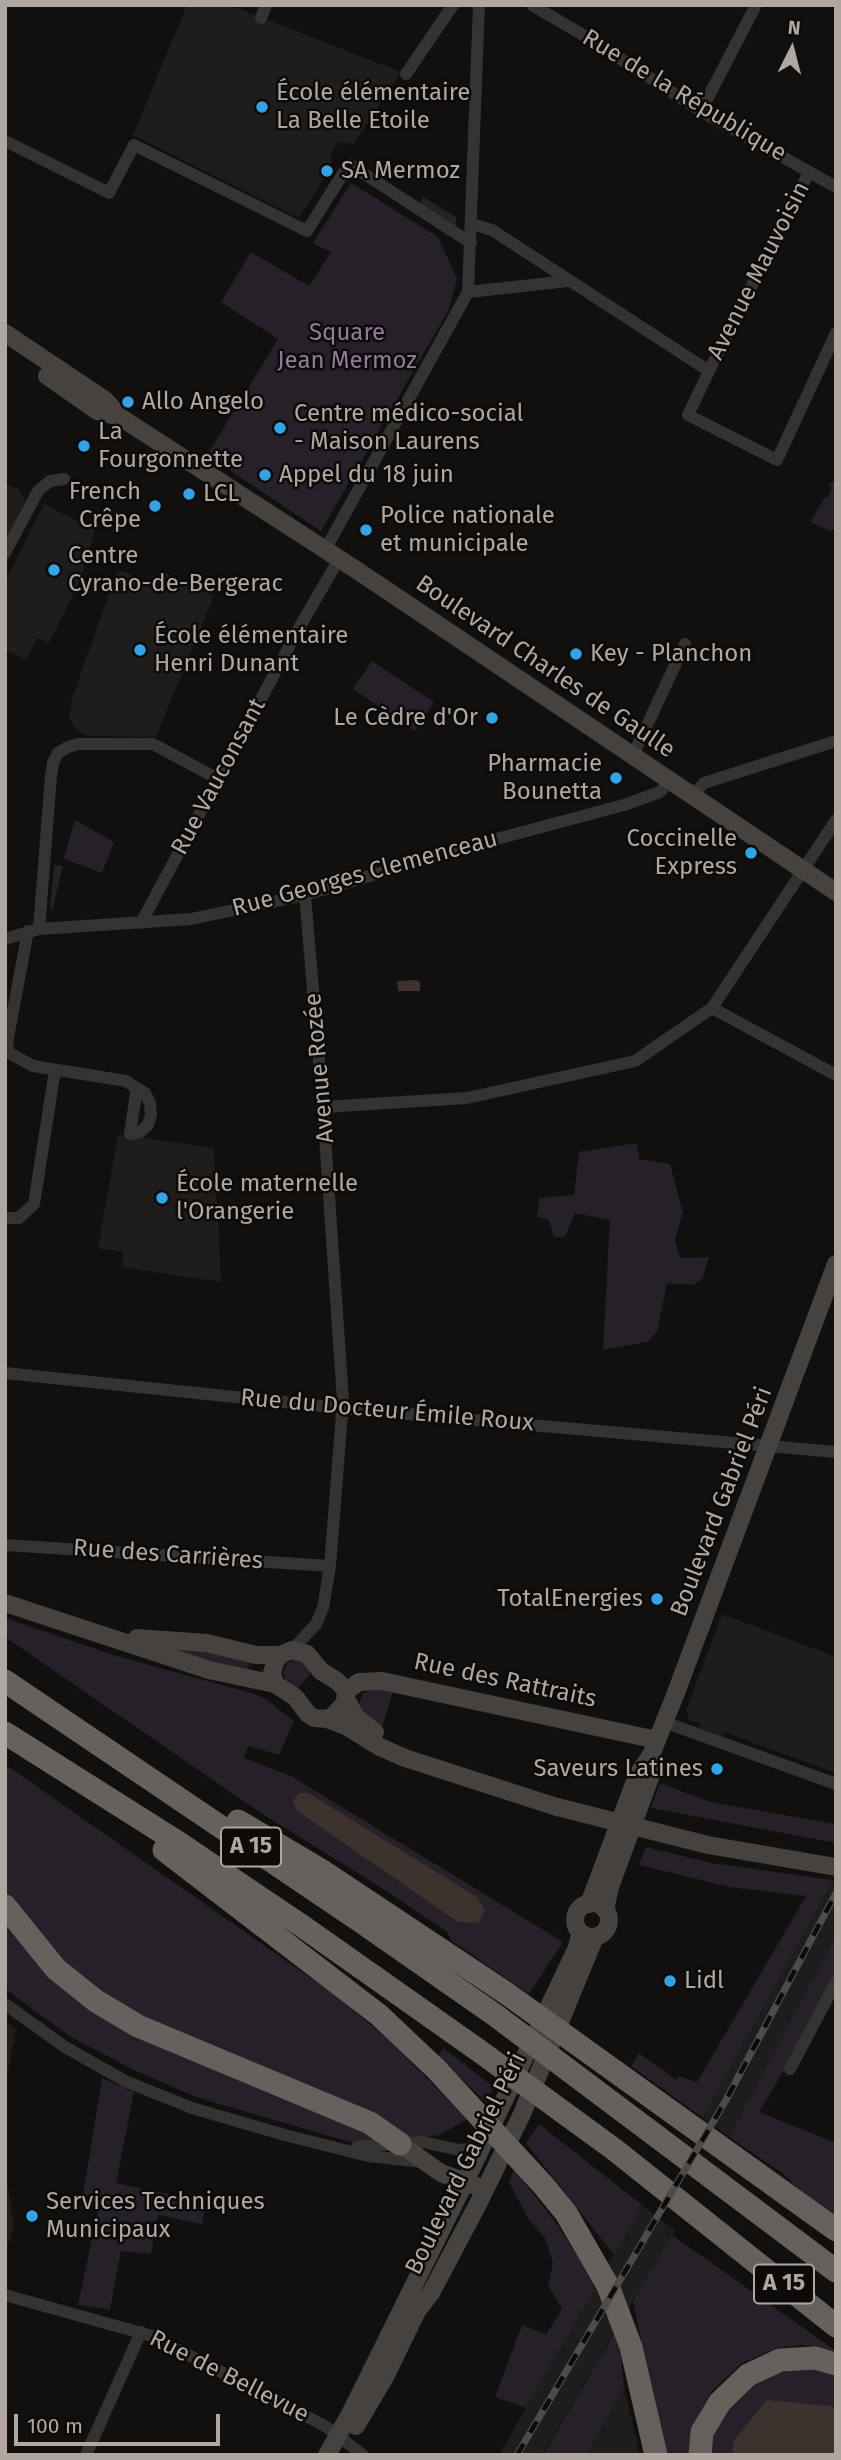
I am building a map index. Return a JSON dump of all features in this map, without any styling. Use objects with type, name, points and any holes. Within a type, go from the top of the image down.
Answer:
[{"type":"highway","points":[[12,1686],[324,1872],[506,1993],[836,2231]]},
{"type":"highway","name":"A 15","points":[[12,1686],[495,2015],[836,2271]]},
{"type":"highway","name":"A 15","points":[[5,1732],[178,1843],[478,2050],[615,2150],[836,2326]]},
{"type":"highway","points":[[30,1749],[379,2015],[436,2068],[520,2159],[566,2213],[608,2286],[631,2347],[656,2455]]},
{"type":"highway","points":[[5,1906],[56,1969],[96,2001],[138,2026],[370,2123],[400,2144]]},
{"type":"highway","points":[[700,2455],[702,2432],[720,2402],[748,2375],[780,2360],[815,2358],[836,2364]]},
{"type":"main road","name":"Boulevard Charles de Gaulle","points":[[7,338],[104,400],[120,417],[332,555],[836,892]]},
{"type":"main road","name":"Boulevard Gabriel Péri","points":[[597,1907],[610,1887],[650,1778],[654,1747],[836,1264]]},
{"type":"main road","points":[[5,1603],[209,1670],[275,1684],[295,1697],[311,1716],[346,1726],[380,1747],[405,1758],[523,1797],[801,1856],[836,1867]]},
{"type":"main road","points":[[71,1626],[143,1639],[220,1645],[256,1655],[307,1654],[321,1671],[340,1683],[360,1721],[389,1739],[611,1816]]},
{"type":"main road","points":[[275,1684],[273,1669],[286,1653]]},
{"type":"main road","name":"Rue des Rattraits","points":[[346,1695],[359,1682],[382,1681],[654,1747]]},
{"type":"main road","points":[[327,1719],[337,1713],[346,1695]]},
{"type":"main road","points":[[801,1856],[836,1855]]},
{"type":"main road","points":[[597,1907],[608,1925],[603,1933],[588,1935],[576,1924],[576,1915],[581,1908],[597,1907]]},
{"type":"main road","name":"Boulevard Gabriel Péri","points":[[484,2166],[485,2137],[576,1950],[588,1935]]},
{"type":"main road","name":"Boulevard Gabriel Péri","points":[[327,2455],[341,2444],[349,2416],[410,2308],[431,2293],[484,2166],[522,2114],[588,1935]]},
{"type":"main road","points":[[400,2144],[447,2176],[475,2186]]},
{"type":"street","points":[[406,74],[453,5]]},
{"type":"street","points":[[332,555],[468,292],[479,5]]},
{"type":"street","name":"Rue de la République","points":[[532,5],[590,38],[701,111],[836,187]]},
{"type":"street","points":[[701,111],[756,5]]},
{"type":"street","points":[[5,141],[109,193],[134,145],[307,231],[349,164],[471,243]]},
{"type":"street","name":"Avenue Mauvoisin","points":[[472,223],[492,230],[709,371],[809,172]]},
{"type":"street","points":[[468,292],[568,281]]},
{"type":"street","points":[[709,371],[688,415],[777,460],[836,333]]},
{"type":"street","points":[[5,553],[38,491],[50,481],[64,479]]},
{"type":"street","name":"Rue Vauconsant","points":[[142,923],[299,628],[332,555]]},
{"type":"street","points":[[633,755],[685,644]]},
{"type":"street","points":[[693,795],[704,783],[836,741]]},
{"type":"street","points":[[135,1087],[125,1081],[33,1066],[9,1053],[7,1043],[34,930],[53,763],[58,753],[78,744],[153,744],[218,779]]},
{"type":"street","name":"Rue Georges Clemenceau","points":[[6,938],[34,930],[191,919],[305,895],[478,844],[624,805],[660,792],[670,780]]},
{"type":"street","points":[[323,1107],[467,1098],[635,1061],[712,1008],[836,820]]},
{"type":"street","name":"Avenue Rozée","points":[[286,1653],[312,1629],[321,1615],[330,1566],[343,1408],[323,1107],[305,895]]},
{"type":"street","points":[[712,1008],[836,1075]]},
{"type":"street","points":[[5,1218],[19,1218],[28,1213],[34,1204],[55,1070]]},
{"type":"street","name":"Rue du Docteur Émile Roux","points":[[5,1373],[343,1408],[770,1444],[836,1452]]},
{"type":"street","name":"Rue des Carrières","points":[[5,1545],[330,1566]]},
{"type":"street","points":[[664,1722],[836,1787]]},
{"type":"street","points":[[790,2069],[836,1982]]},
{"type":"street","points":[[5,2004],[65,2047],[125,2081],[213,2115],[368,2155],[423,2162]]},
{"type":"street","points":[[322,2144],[363,2148],[423,2142],[459,2150],[469,2149],[485,2137]]},
{"type":"street","points":[[459,2150],[484,2166]]},
{"type":"street","name":"Rue de Bellevue","points":[[5,2295],[141,2332],[192,2356],[363,2455]]},
{"type":"street","points":[[86,2455],[141,2332]]},
{"type":"shaded area","name":"École élémentaire La Belle Etoile","points":[[187,5],[229,5],[401,72],[354,144],[338,142],[331,155],[331,167],[299,218],[133,135]]},
{"type":"shaded area","points":[[5,484],[20,490],[25,501],[5,541]]},
{"type":"shaded area","name":"Centre Cyrano-de-Bergerac","points":[[44,504],[95,530],[81,579],[49,643],[37,638],[27,660],[5,650],[5,582]]},
{"type":"shaded area","name":"École élémentaire Henri Dunant","points":[[117,571],[154,585],[161,571],[214,595],[156,737],[88,736],[76,730],[69,718],[73,696]]},
{"type":"shaded area","points":[[417,980],[420,983],[420,991],[398,991],[397,981]]},
{"type":"shaded area","name":"École maternelle l'Orangerie","points":[[118,1134],[214,1148],[221,1282],[122,1267],[123,1252],[98,1248]]},
{"type":"shaded area","points":[[722,1614],[836,1657],[836,1773],[724,1732],[722,1736],[700,1728],[701,1724],[689,1720],[686,1711]]},
{"type":"shaded area","points":[[299,1793],[308,1793],[477,1897],[485,1911],[478,1923],[458,1922],[296,1810],[293,1801]]},
{"type":"shaded area","points":[[833,1880],[836,1880],[836,1936],[729,2137],[703,2118]]},
{"type":"shaded area","points":[[5,2020],[16,2030],[5,2087]]},
{"type":"shaded area","points":[[5,2164],[14,2227],[5,2253]]},
{"type":"shaded area","points":[[642,2205],[675,2230],[542,2455],[499,2455]]},
{"type":"shaded area","points":[[624,2387],[640,2455],[586,2455]]},
{"type":"shaded area","points":[[767,2400],[831,2406],[836,2410],[836,2455],[733,2455],[733,2441]]},
{"type":"green space","name":"Square Jean Mermoz","points":[[351,183],[438,237],[457,279],[448,311],[321,531],[207,455],[278,339],[221,302],[251,252],[309,286],[331,252],[313,243]]},
{"type":"green space","points":[[423,197],[456,217],[456,229],[419,204]]},
{"type":"green space","points":[[836,476],[836,529],[830,531],[810,522],[832,488],[828,484],[832,483]]},
{"type":"green space","points":[[372,661],[434,702],[415,731],[353,689]]},
{"type":"green space","points":[[75,820],[114,842],[102,873],[64,859]]},
{"type":"green space","points":[[54,865],[63,866],[52,911],[50,908]]},
{"type":"green space","points":[[637,1143],[639,1159],[670,1164],[683,1212],[675,1241],[680,1258],[709,1257],[702,1279],[694,1285],[667,1283],[657,1332],[647,1342],[603,1350],[610,1220],[575,1213],[565,1237],[554,1237],[549,1220],[537,1217],[539,1198],[574,1195],[579,1152]]},
{"type":"green space","points":[[5,1618],[116,1656],[255,1694],[267,1700],[294,1721],[279,1755],[248,1746],[244,1758],[291,1776],[563,1942],[529,1994],[452,1941],[448,1933],[388,1892],[261,1813],[5,1637]]},
{"type":"green space","points":[[143,1643],[251,1657],[247,1673]]},
{"type":"green space","points":[[297,1659],[305,1662],[311,1673],[297,1689],[286,1683],[283,1672],[287,1663]]},
{"type":"green space","points":[[376,1689],[393,1692],[382,1727],[361,1715],[359,1705],[363,1693]]},
{"type":"green space","points":[[5,1764],[335,1995],[389,2040],[467,2119],[440,2135],[360,2145],[196,2097],[134,2070],[71,2037],[16,1997],[5,1988]]},
{"type":"green space","points":[[660,1783],[710,1802],[836,1824],[836,1843],[651,1808]]},
{"type":"green space","points":[[646,1847],[711,1863],[833,1880],[703,2118],[631,2066],[639,2053],[676,2080],[678,2076],[697,2082],[806,1896],[730,1887],[639,1865]]},
{"type":"green space","points":[[836,1936],[836,1978],[759,2112],[836,2143],[836,2218],[805,2196],[785,2175],[729,2137]]},
{"type":"green space","points":[[443,2048],[494,2087],[486,2102],[438,2057]]},
{"type":"green space","points":[[102,2078],[134,2092],[116,2183],[206,2202],[202,2224],[158,2215],[151,2254],[121,2251],[110,2310],[78,2305],[100,2201],[83,2195]]},
{"type":"green space","points":[[539,2124],[642,2205],[614,2255],[526,2143]]},
{"type":"green space","points":[[514,2169],[556,2223],[595,2288],[526,2408],[495,2397],[522,2325],[546,2335],[562,2309],[548,2285],[553,2263],[545,2238],[529,2220],[509,2182]]},
{"type":"green space","points":[[672,2235],[836,2351],[802,2345],[777,2348],[742,2363],[712,2391],[693,2428],[689,2455],[665,2455],[633,2301]]},
{"type":"green space","points":[[614,2334],[621,2356],[624,2387],[586,2455],[543,2455]]},
{"type":"green space","points":[[803,2366],[836,2373],[836,2455],[709,2455],[721,2415],[746,2386],[772,2372]]},
{"type":"railway","points":[[517,2455],[726,2100],[836,1893]]},
{"type":"place","name":"École élémentaire La Belle Etoile","points":[[262,107]]},
{"type":"place","name":"SA Mermoz","points":[[327,171]]},
{"type":"place","name":"Allo Angelo","points":[[128,402]]},
{"type":"place","name":"Centre médico-social - Maison Laurens","points":[[280,428]]},
{"type":"place","name":"La Fourgonnette","points":[[84,446]]},
{"type":"place","name":"Appel du 18 juin","points":[[265,475]]},
{"type":"place","name":"LCL","points":[[189,494]]},
{"type":"place","name":"French Crêpe","points":[[155,506]]},
{"type":"place","name":"Police nationale et municipale","points":[[366,530]]},
{"type":"place","name":"Centre Cyrano-de-Bergerac","points":[[54,570]]},
{"type":"place","name":"École élémentaire Henri Dunant","points":[[140,650]]},
{"type":"place","name":"Key - Planchon","points":[[576,654]]},
{"type":"place","name":"Le Cèdre d'Or","points":[[492,718]]},
{"type":"place","name":"Pharmacie Bounetta","points":[[616,778]]},
{"type":"place","name":"Coccinelle Express","points":[[751,853]]},
{"type":"place","name":"École maternelle l'Orangerie","points":[[162,1198]]},
{"type":"place","name":"TotalEnergies","points":[[657,1599]]},
{"type":"place","name":"Saveurs Latines","points":[[717,1769]]},
{"type":"place","name":"Lidl","points":[[670,1981]]},
{"type":"place","name":"Services Techniques Municipaux","points":[[32,2216]]}]
